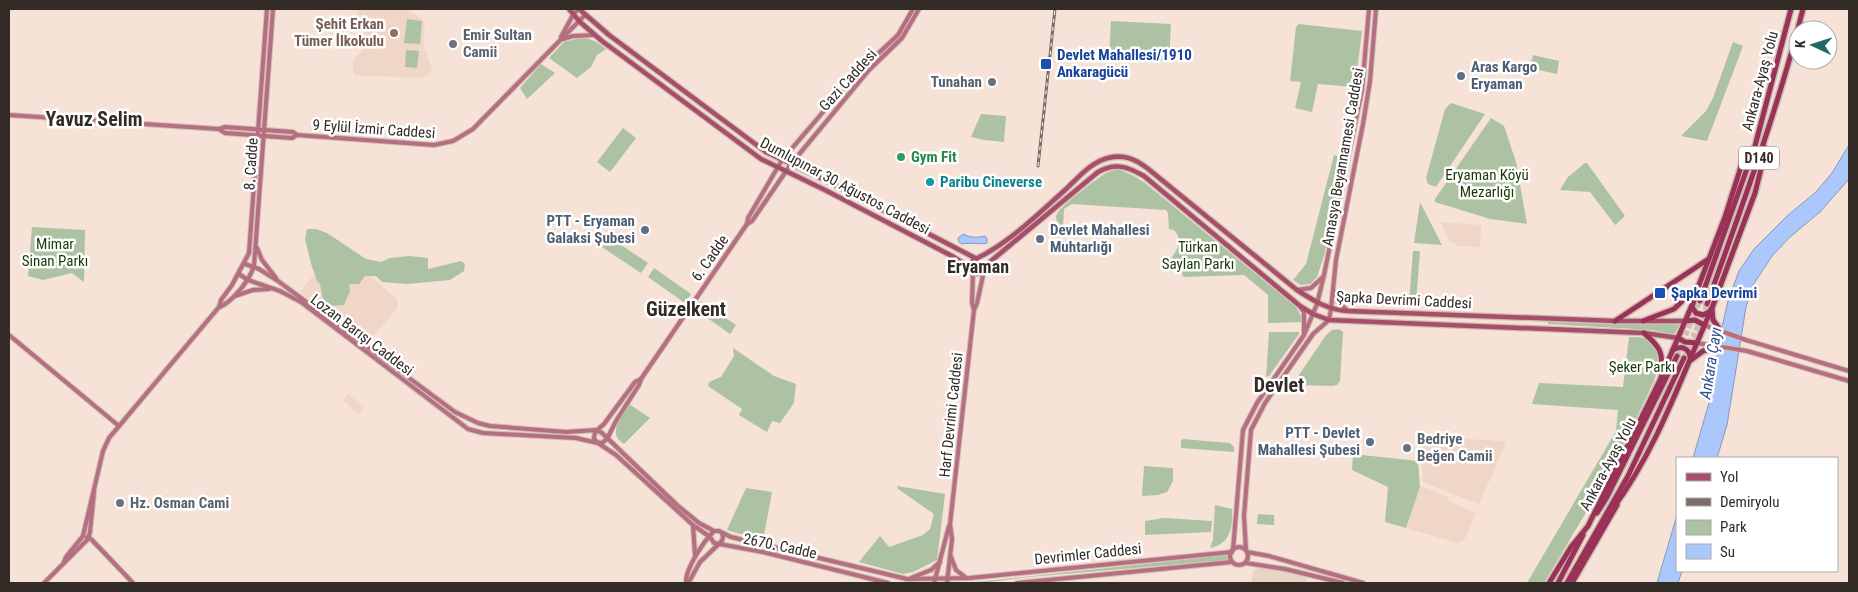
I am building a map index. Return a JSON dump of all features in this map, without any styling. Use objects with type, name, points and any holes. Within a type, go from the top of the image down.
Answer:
[{"type":"highway","name":"Ankara-Ayaş Yolu","points":[[1700,301],[1755,146],[1791,9]]},
{"type":"highway","name":"Ankara-Ayaş Yolu","points":[[1624,494],[1647,453],[1690,360],[1754,193],[1764,157],[1764,142],[1792,52],[1802,9]]},
{"type":"highway","points":[[1550,583],[1571,547],[1588,526],[1603,492],[1660,380],[1686,320],[1745,154],[1755,146]]},
{"type":"highway","points":[[1615,321],[1708,260]]},
{"type":"highway","points":[[1644,321],[1674,309],[1699,285]]},
{"type":"highway","points":[[1692,304],[1694,311],[1700,315],[1707,314],[1710,306]]},
{"type":"highway","points":[[1710,306],[1713,320],[1721,331]]},
{"type":"highway","points":[[1686,320],[1695,320],[1704,325]]},
{"type":"highway","points":[[1644,333],[1655,342],[1662,356],[1660,380]]},
{"type":"highway","points":[[1678,338],[1685,342],[1697,343]]},
{"type":"highway","points":[[1690,360],[1703,351],[1717,347]]},
{"type":"highway","points":[[1673,350],[1685,349],[1690,354],[1690,360]]},
{"type":"highway","name":"Ankara-Ayaş Yolu","points":[[1558,583],[1588,526],[1607,497],[1677,356]]},
{"type":"highway","name":"Ankara-Ayaş Yolu","points":[[1567,583],[1628,476],[1684,358]]},
{"type":"highway","points":[[1599,526],[1624,494]]},
{"type":"highway","points":[[1572,583],[1624,494]]},
{"type":"main road","name":"8. Cadde","points":[[220,307],[221,300],[245,264],[251,244],[267,9]]},
{"type":"main road","name":"8. Cadde","points":[[94,492],[103,451],[109,438],[220,307],[226,304],[248,280],[254,266],[273,9]]},
{"type":"main road","name":"Dumlupınar 30 Ağustos Caddesi","points":[[569,9],[595,35],[761,159],[952,256],[972,270]]},
{"type":"main road","name":"9 Eylül İzmir Caddesi","points":[[559,41],[573,15],[579,9]]},
{"type":"main road","name":"Dumlupınar 30 Ağustos Caddesi","points":[[579,9],[585,16],[766,152],[977,259]]},
{"type":"main road","name":"Gazi Caddesi","points":[[782,160],[848,82],[908,26],[914,9]]},
{"type":"main road","name":"Gazi Caddesi","points":[[791,164],[868,70],[898,43],[919,9]]},
{"type":"main road","name":"Amasya Beyannamesi Caddesi","points":[[1232,551],[1243,430],[1252,412],[1304,336],[1317,304],[1360,98],[1369,9]]},
{"type":"main road","name":"Amasya Beyannamesi Caddesi","points":[[1328,320],[1331,309],[1336,260],[1370,81],[1376,9]]},
{"type":"main road","name":"9 Eylül İzmir Caddesi","points":[[219,129],[225,126],[293,132],[297,135],[434,145],[448,142],[473,129],[585,16]]},
{"type":"main road","points":[[559,41],[573,36],[595,35]]},
{"type":"main road","points":[[848,82],[854,88]]},
{"type":"main road","name":"9 Eylül İzmir Caddesi","points":[[9,115],[219,129],[225,133],[292,138],[297,135]]},
{"type":"main road","name":"Şapka Devrimi Caddesi","points":[[977,259],[999,246],[1092,165],[1109,158],[1123,156],[1131,158],[1148,168],[1297,290],[1317,304],[1331,309],[1348,312],[1615,321],[1686,320]]},
{"type":"main road","name":"6. Cadde","points":[[747,224],[748,218],[782,160]]},
{"type":"main road","name":"6. Cadde","points":[[607,436],[641,379],[747,224],[752,221],[791,164]]},
{"type":"main road","name":"Şapka Devrimi Caddesi","points":[[985,269],[1098,172],[1113,166],[1125,166],[1144,176],[1300,306],[1328,320],[1644,333],[1678,338]]},
{"type":"main road","points":[[1041,211],[1046,217]]},
{"type":"main road","points":[[256,243],[262,260],[278,281]]},
{"type":"main road","points":[[977,259],[984,261],[985,269],[979,273],[972,270],[972,262],[977,259]]},
{"type":"main road","name":"Lozan Barışı Caddesi","points":[[245,264],[254,266],[278,281],[455,412],[469,419],[495,427],[566,432],[596,430]]},
{"type":"main road","name":"Harf Devrimi Caddesi","points":[[948,581],[952,539],[950,524],[974,310],[985,269]]},
{"type":"main road","name":"Harf Devrimi Caddesi","points":[[972,270],[972,303],[974,310]]},
{"type":"main road","name":"Lozan Barışı Caddesi","points":[[239,274],[248,280],[275,289],[301,302],[465,427],[474,431],[576,438],[598,443],[616,455],[693,525],[710,537]]},
{"type":"main road","points":[[1297,290],[1311,288],[1324,275]]},
{"type":"main road","points":[[231,299],[252,290],[275,289]]},
{"type":"main road","points":[[1333,290],[1340,305],[1348,312]]},
{"type":"main road","points":[[1300,306],[1304,312],[1304,336]]},
{"type":"main road","points":[[1538,318],[1538,328]]},
{"type":"main road","points":[[1246,562],[1248,558],[1244,516],[1251,430],[1265,403],[1313,334],[1328,320]]},
{"type":"main road","points":[[1704,325],[1746,340],[1849,371]]},
{"type":"main road","points":[[9,335],[119,426]]},
{"type":"main road","points":[[1697,343],[1747,351],[1849,381]]},
{"type":"main road","name":"6. Cadde","points":[[596,430],[612,414],[635,382],[641,379]]},
{"type":"main road","points":[[465,427],[469,419]]},
{"type":"main road","points":[[474,431],[478,423]]},
{"type":"main road","points":[[607,436],[604,443],[598,443],[594,438],[596,430],[607,436],[677,505],[698,522],[714,531],[717,530],[722,533],[723,539],[700,562],[690,580],[686,583],[685,578],[695,558],[714,531]]},
{"type":"main road","points":[[1241,439],[1249,440]]},
{"type":"main road","points":[[64,562],[83,536],[94,492]]},
{"type":"main road","points":[[44,583],[89,538],[94,492]]},
{"type":"main road","name":"Harf Devrimi Caddesi","points":[[934,581],[941,560],[944,539],[950,524]]},
{"type":"main road","points":[[693,525],[695,558]]},
{"type":"main road","name":"2670. Cadde","points":[[722,533],[747,542],[907,579],[948,581]]},
{"type":"main road","points":[[83,536],[89,538],[133,583]]},
{"type":"main road","points":[[710,537],[713,542],[718,544]]},
{"type":"main road","name":"2670. Cadde","points":[[718,544],[763,552],[888,583]]},
{"type":"main road","points":[[1343,583],[1246,562],[1239,565],[1232,562],[1232,551],[1241,548],[1363,583]]},
{"type":"main road","name":"Devrimler Caddesi","points":[[948,581],[1232,551]]},
{"type":"main road","points":[[950,553],[956,570],[966,578]]},
{"type":"main road","points":[[907,579],[931,570],[941,560]]},
{"type":"main road","name":"Devrimler Caddesi","points":[[1017,583],[1232,562]]},
{"type":"shaded area","name":"Şehit Erkan Tümer İlkokulu","points":[[358,9],[407,9],[425,21],[423,44],[432,69],[430,75],[420,78],[355,75],[353,60],[363,50],[366,16],[357,15]]},
{"type":"shaded area","points":[[1440,222],[1481,225],[1480,247],[1458,246],[1449,240]]},
{"type":"shaded area","points":[[366,272],[397,299],[398,307],[368,343],[300,292],[312,277]]},
{"type":"shaded area","points":[[348,394],[364,407],[359,414],[343,401]]},
{"type":"shaded area","points":[[1421,437],[1507,441],[1479,504],[1423,482]]},
{"type":"shaded area","points":[[1421,486],[1449,498],[1449,501],[1476,513],[1464,540],[1457,543],[1406,528]]},
{"type":"shaded area","points":[[1265,567],[1307,576],[1306,583],[1251,583],[1253,571],[1257,568]]},
{"type":"green space","points":[[407,19],[422,21],[420,44],[404,43]]},
{"type":"green space","points":[[1111,21],[1171,24],[1169,61],[1109,58]]},
{"type":"green space","points":[[1299,24],[1362,31],[1355,87],[1318,84],[1312,112],[1295,108],[1301,82],[1290,81],[1296,27]]},
{"type":"green space","points":[[580,38],[594,41],[606,49],[597,55],[591,67],[577,78],[549,58],[564,42]]},
{"type":"green space","points":[[1733,42],[1743,46],[1707,141],[1681,136],[1706,111],[1713,98]]},
{"type":"green space","points":[[406,50],[419,51],[417,68],[405,67]]},
{"type":"green space","points":[[1533,55],[1559,61],[1557,74],[1530,68]]},
{"type":"green space","points":[[541,64],[555,73],[527,99],[520,88]]},
{"type":"green space","points":[[1451,103],[1485,114],[1436,187],[1428,184],[1426,178],[1445,109]]},
{"type":"green space","points":[[981,114],[1006,116],[1004,142],[971,137]]},
{"type":"green space","name":"Eryaman Köyü Mezarlığı","points":[[1491,118],[1504,126],[1516,162],[1527,224],[1490,219],[1435,202],[1435,199]]},
{"type":"green space","points":[[623,128],[636,138],[610,172],[597,162]]},
{"type":"green space","points":[[1334,155],[1346,158],[1324,256],[1317,277],[1310,284],[1301,285],[1293,280],[1306,264]]},
{"type":"green space","points":[[1587,163],[1625,216],[1615,225],[1590,192],[1560,190],[1568,177]]},
{"type":"green space","name":"Türkan Saylan Parkı","points":[[1118,169],[1145,183],[1296,307],[1301,316],[1301,322],[1268,323],[1268,295],[1244,275],[1183,277],[1181,268],[1170,260],[1177,249],[1179,238],[1174,230],[1169,229],[1168,213],[1166,210],[1072,204],[1064,209],[1063,227],[1059,223],[1056,216],[1065,205],[1102,176]]},
{"type":"green space","points":[[1420,202],[1442,245],[1414,243]]},
{"type":"green space","name":"Mimar Sinan Parkı","points":[[32,227],[85,230],[84,282],[72,273],[43,280],[28,276]]},
{"type":"green space","points":[[307,229],[316,229],[327,233],[366,259],[381,262],[390,258],[409,256],[428,258],[428,269],[461,261],[465,264],[464,271],[450,280],[407,284],[382,282],[376,276],[365,276],[359,284],[349,284],[350,291],[344,305],[324,306],[320,284],[312,267],[305,239]]},
{"type":"green space","points":[[609,237],[648,263],[641,273],[602,247]]},
{"type":"green space","points":[[1413,251],[1420,251],[1416,304],[1409,303]]},
{"type":"green space","points":[[654,268],[691,294],[685,303],[648,277]]},
{"type":"green space","points":[[700,301],[736,325],[730,334],[695,309]]},
{"type":"green space","points":[[1548,322],[1612,324],[1680,323],[1674,335],[1653,330],[1548,324]]},
{"type":"green space","points":[[1339,329],[1343,332],[1340,381],[1337,385],[1332,386],[1300,385],[1297,378],[1326,335],[1332,330]]},
{"type":"green space","points":[[1269,332],[1299,332],[1299,334],[1269,376],[1266,377]]},
{"type":"green space","name":"Şeker Parkı","points":[[1629,337],[1646,339],[1656,347],[1659,359],[1653,383],[1613,467],[1544,583],[1527,583],[1616,431],[1618,410],[1532,404],[1539,383],[1623,387]]},
{"type":"green space","points":[[733,348],[774,376],[796,384],[794,403],[780,423],[772,421],[767,432],[739,415],[742,409],[708,386],[709,382],[721,377],[734,356]]},
{"type":"green space","points":[[629,404],[650,418],[624,444],[616,435],[616,430],[619,420]]},
{"type":"green space","points":[[1183,439],[1230,443],[1234,447],[1234,452],[1181,448],[1181,441]]},
{"type":"green space","points":[[1353,454],[1418,461],[1420,487],[1406,528],[1385,522],[1388,487],[1352,470]]},
{"type":"green space","points":[[1144,466],[1173,468],[1173,481],[1167,492],[1158,495],[1142,496]]},
{"type":"green space","points":[[897,486],[945,494],[937,560],[913,572],[903,574],[859,562],[880,536],[889,547],[923,535],[930,529],[934,514],[898,489]]},
{"type":"green space","points":[[746,488],[772,492],[763,541],[727,530]]},
{"type":"green space","points":[[1215,505],[1232,509],[1232,523],[1226,539],[1217,546],[1210,548],[1213,540]]},
{"type":"green space","points":[[1258,514],[1274,515],[1274,525],[1257,524]]},
{"type":"green space","points":[[1164,518],[1212,521],[1211,532],[1145,535],[1145,521]]},
{"type":"green space","points":[[1228,555],[1228,560],[1029,577],[981,583],[955,583],[977,582]]},
{"type":"water","points":[[1849,145],[1849,179],[1820,212],[1790,237],[1772,256],[1753,285],[1746,307],[1727,425],[1717,457],[1693,457],[1713,389],[1719,340],[1728,301],[1739,271],[1754,249],[1787,216],[1816,192],[1832,173]]},
{"type":"water","points":[[963,234],[974,237],[985,236],[987,243],[962,244],[958,238]]},
{"type":"water","points":[[1676,518],[1676,572],[1682,572],[1678,583],[1657,583]]},
{"type":"tunnel","points":[[1677,356],[1700,301]]},
{"type":"tunnel","points":[[1684,358],[1707,304]]},
{"type":"railway","points":[[1038,166],[1055,9]]},
{"type":"place","name":"Şehit Erkan Tümer İlkokulu","points":[[394,33]]},
{"type":"place","name":"Emir Sultan Camii","points":[[453,44]]},
{"type":"place","name":"Devlet Mahallesi/1910 Ankaragücü","points":[[1046,64]]},
{"type":"place","name":"Aras Kargo Eryaman","points":[[1461,76]]},
{"type":"place","name":"Tunahan","points":[[992,82]]},
{"type":"place","name":"Gym Fit","points":[[901,157]]},
{"type":"place","name":"Paribu Cineverse","points":[[930,182]]},
{"type":"place","name":"PTT - Eryaman Galaksi Şubesi","points":[[645,230]]},
{"type":"place","name":"Devlet Mahallesi Muhtarlığı","points":[[1040,239]]},
{"type":"place","name":"Şapka Devrimi","points":[[1660,293]]},
{"type":"place","name":"PTT - Devlet Mahallesi Şubesi","points":[[1370,442]]},
{"type":"place","name":"Bedriye Beğen Camii","points":[[1407,448]]},
{"type":"place","name":"Hz. Osman Cami","points":[[120,503]]},
{"type":"district","name":"Yavuz Selim","points":[[94,119]]},
{"type":"district","name":"Eryaman","points":[[978,267]]},
{"type":"district","name":"Güzelkent","points":[[686,309]]},
{"type":"district","name":"Devlet","points":[[1279,385]]},
{"type":"water label","name":"Ankara Çayı","points":[[1710,363]]}]
